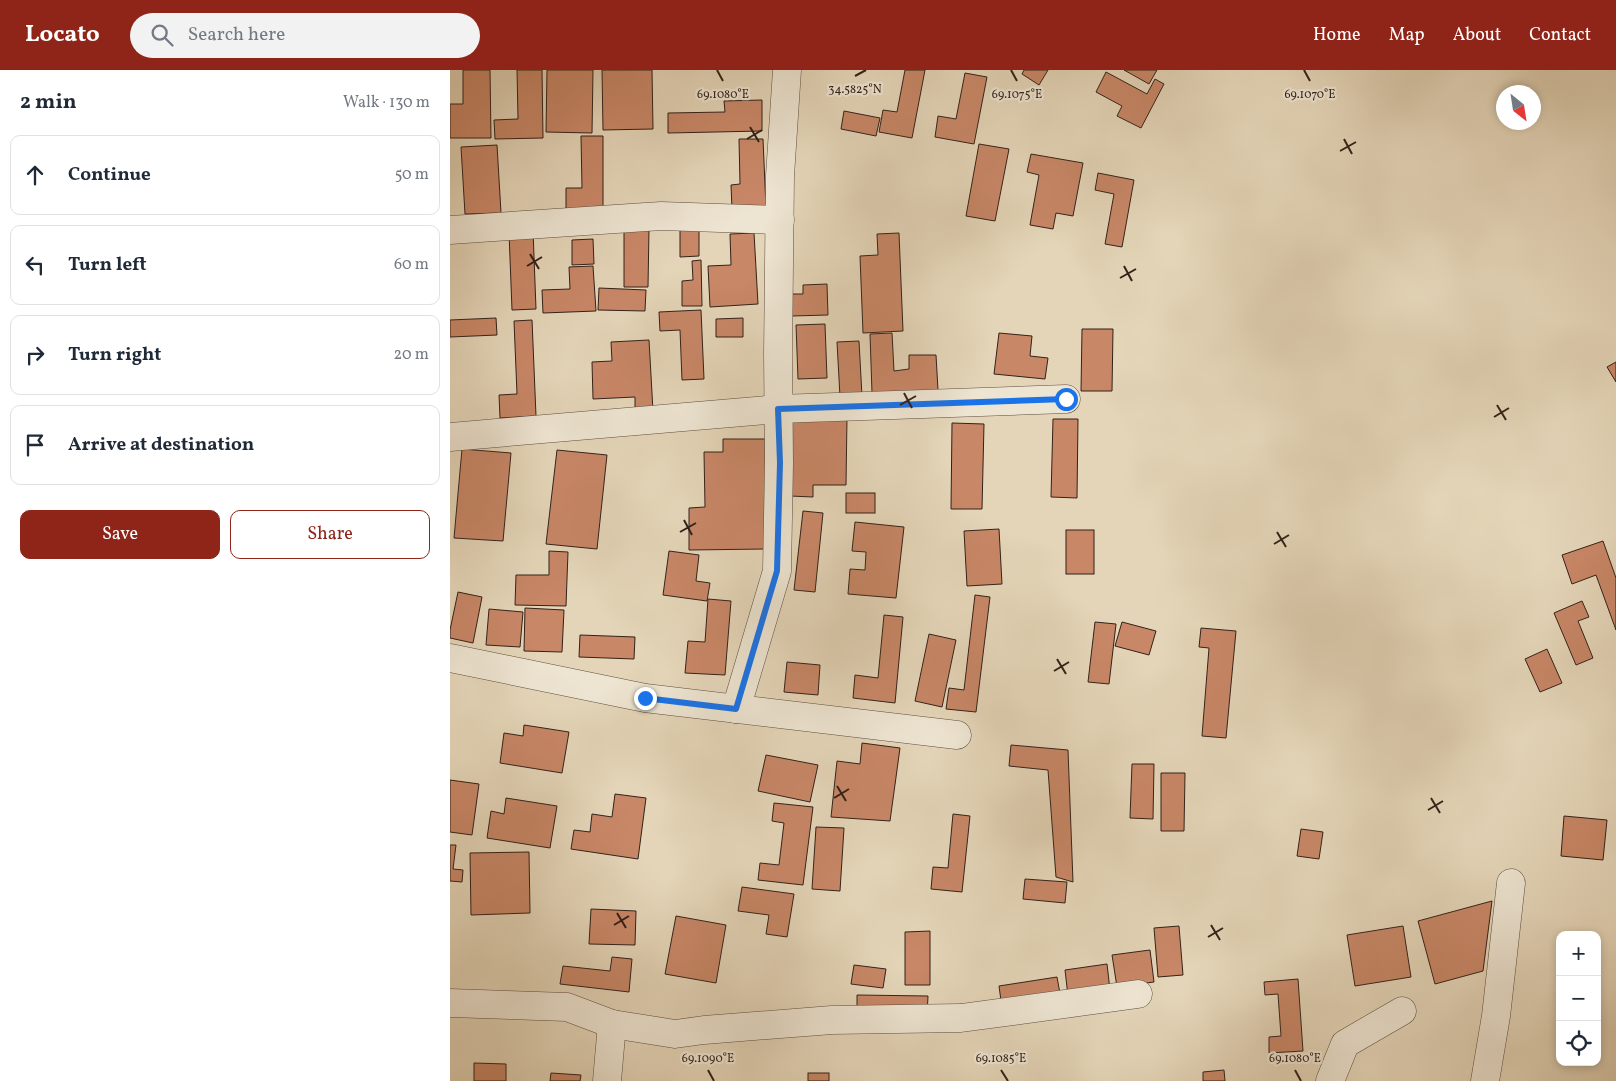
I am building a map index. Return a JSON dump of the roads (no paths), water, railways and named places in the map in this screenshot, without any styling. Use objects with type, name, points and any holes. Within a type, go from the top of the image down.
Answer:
[{"type":"street","points":[[736,709],[777,571],[780,463],[778,409],[780,176],[787,70]]},
{"type":"street","points":[[450,230],[661,216],[780,220]]},
{"type":"street","points":[[450,437],[778,409],[1066,399]]},
{"type":"street","points":[[450,658],[645,698],[957,735]]},
{"type":"street","points":[[1485,1081],[1496,1016],[1512,883]]},
{"type":"street","points":[[450,1003],[567,1007],[612,1024],[676,1034],[832,1020],[961,1018],[1138,994]]},
{"type":"street","points":[[1330,1081],[1345,1044],[1402,1011]]},
{"type":"street","points":[[607,1081],[612,1024]]}]
